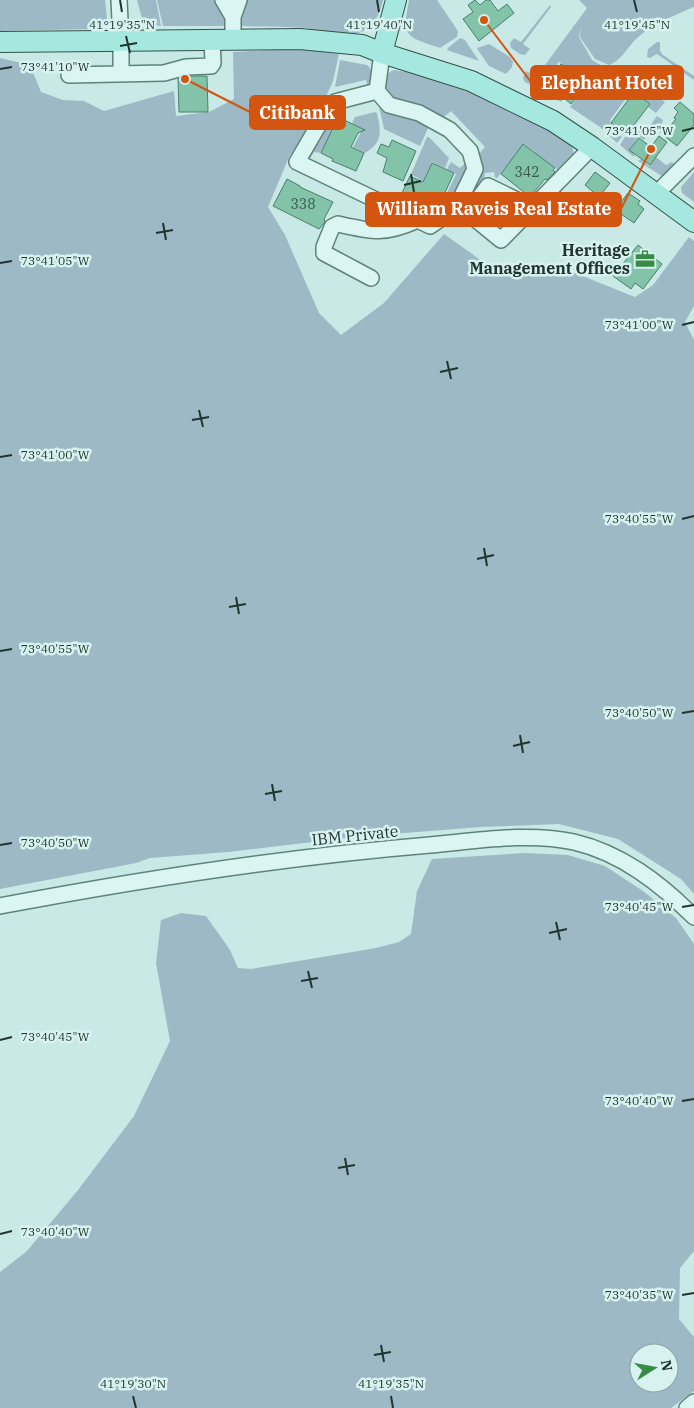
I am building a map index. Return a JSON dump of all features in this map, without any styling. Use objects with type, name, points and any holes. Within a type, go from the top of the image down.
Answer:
[{"type":"main road","points":[[382,53],[396,0]]},
{"type":"main road","points":[[0,42],[300,39],[362,45],[444,72],[485,88],[553,122],[592,147],[694,222]]},
{"type":"street","points":[[119,0],[122,41],[121,73]]},
{"type":"street","points":[[223,0],[233,17]]},
{"type":"street","points":[[233,39],[233,17],[239,0]]},
{"type":"street","points":[[70,75],[164,73],[186,67],[211,66],[214,62],[212,39]]},
{"type":"street","points":[[377,91],[335,102],[328,109],[298,162],[430,226],[456,208],[475,169],[470,151],[450,130],[420,113],[389,106],[377,91],[382,53]]},
{"type":"street","points":[[532,210],[592,147]]},
{"type":"street","points":[[656,194],[694,156]]},
{"type":"street","points":[[371,278],[324,253],[324,247],[332,227],[338,224],[382,232],[398,229],[418,220]]},
{"type":"street","name":"IBM Private","points":[[0,906],[92,888],[290,860],[397,848],[535,838],[573,842],[611,855],[649,877],[694,917]]},
{"type":"street","points":[[687,1408],[694,1402]]},
{"type":"shaded area","points":[[0,0],[105,0],[107,19],[105,25],[96,29],[0,31]]},
{"type":"shaded area","points":[[137,0],[156,0],[161,26],[146,24],[142,18]]},
{"type":"shaded area","points":[[157,0],[215,0],[225,17],[224,26],[163,26]]},
{"type":"shaded area","points":[[244,0],[383,0],[380,11],[370,27],[355,34],[336,35],[306,28],[239,26]]},
{"type":"shaded area","points":[[409,0],[437,0],[456,28],[458,32],[457,37],[440,48],[413,38],[409,34],[406,22]]},
{"type":"shaded area","points":[[579,0],[694,0],[694,7],[648,30],[635,40],[621,57],[609,65],[595,59],[580,37],[581,26],[579,37],[592,60],[607,69],[622,68],[634,82],[628,89],[630,93],[610,120],[612,129],[622,137],[617,143],[600,127],[570,107],[581,92],[573,83],[572,72],[559,62],[553,69],[548,70],[545,65],[587,8]]},
{"type":"shaded area","points":[[550,5],[551,7],[523,44],[530,49],[525,55],[511,48],[510,43],[514,38],[521,42]]},
{"type":"shaded area","points":[[460,38],[465,40],[479,61],[447,50]]},
{"type":"shaded area","points":[[657,42],[660,42],[660,51],[663,55],[694,76],[694,80],[657,54],[650,58],[647,57],[648,49]]},
{"type":"shaded area","points":[[489,44],[510,57],[513,62],[512,67],[506,74],[489,66],[477,48]]},
{"type":"shaded area","points":[[307,50],[339,54],[333,81],[320,110],[289,157],[268,207],[285,235],[319,313],[341,335],[384,303],[444,234],[503,276],[570,271],[635,297],[653,285],[689,237],[694,241],[694,306],[685,322],[694,340],[694,894],[681,879],[618,839],[559,824],[481,827],[354,837],[228,852],[150,858],[136,863],[0,889],[0,58],[30,65],[41,92],[63,100],[84,101],[104,111],[174,91],[176,116],[209,112],[234,99],[233,52]]},
{"type":"shaded area","points":[[340,60],[367,65],[371,70],[372,76],[368,88],[366,80],[335,87]]},
{"type":"shaded area","points":[[543,68],[562,100],[561,102],[525,82],[523,78],[526,71],[536,76]]},
{"type":"shaded area","points":[[394,70],[418,74],[479,95],[550,131],[570,144],[573,149],[574,158],[557,174],[555,172],[557,169],[533,155],[535,152],[524,144],[497,178],[494,172],[485,173],[484,180],[471,197],[469,195],[481,165],[479,154],[485,147],[451,111],[444,117],[408,106],[391,97],[387,90],[386,80],[389,73]]},
{"type":"shaded area","points":[[642,87],[665,102],[656,113],[648,107],[650,104],[639,92]]},
{"type":"shaded area","points":[[378,102],[390,113],[430,124],[420,146],[384,129]]},
{"type":"shaded area","points":[[377,113],[380,131],[378,141],[365,153],[353,147],[362,130],[352,123],[355,117]]},
{"type":"shaded area","points":[[657,116],[663,120],[662,123],[666,136],[657,130],[653,135],[647,130]]},
{"type":"shaded area","points":[[332,117],[337,121],[321,153],[314,152],[308,161],[306,159]]},
{"type":"shaded area","points":[[641,126],[648,134],[644,140],[639,137],[629,149],[635,155],[634,157],[620,145],[625,137],[634,135]]},
{"type":"shaded area","points":[[427,137],[449,158],[445,168],[432,162],[423,181],[411,174]]},
{"type":"shaded area","points":[[656,157],[666,165],[672,162],[677,166],[665,178],[638,161],[641,159],[649,166]]},
{"type":"shaded area","points":[[451,162],[460,168],[467,162],[468,165],[454,196],[444,207],[430,219],[434,211],[438,212],[456,174],[447,169]]},
{"type":"shaded area","points":[[694,172],[694,202],[682,193],[681,187]]},
{"type":"shaded area","points":[[524,853],[568,855],[605,866],[643,891],[676,918],[694,944],[694,1251],[680,1268],[679,1319],[694,1337],[694,1391],[671,1408],[0,1408],[0,1272],[27,1251],[78,1190],[134,1116],[170,1041],[156,963],[161,920],[181,913],[206,916],[230,950],[238,968],[251,969],[376,948],[399,942],[411,934],[417,891],[432,859]]},
{"type":"building","points":[[475,0],[480,5],[486,0],[490,0],[498,11],[507,4],[514,13],[479,41],[463,19],[473,12],[468,5]]},
{"type":"building","points":[[561,64],[571,71],[559,86],[550,79]]},
{"type":"building","points":[[187,76],[207,76],[208,112],[179,112],[178,79]]},
{"type":"building","points":[[566,82],[580,92],[571,104],[558,93]]},
{"type":"building","points":[[634,92],[650,104],[627,134],[611,123]]},
{"type":"building","points":[[680,102],[694,114],[694,125],[677,146],[663,135],[676,119],[674,118],[678,112],[674,108]]},
{"type":"building","points":[[338,117],[365,130],[358,133],[351,147],[364,153],[356,171],[332,161],[333,159],[321,153]]},
{"type":"building","points":[[659,136],[667,142],[650,165],[629,150],[639,138],[651,147]]},
{"type":"building","points":[[392,140],[416,151],[403,181],[383,172],[387,158],[377,153],[381,144],[389,147]]},
{"type":"building","points":[[523,144],[555,168],[553,170],[555,172],[547,180],[545,179],[530,197],[501,174]]},
{"type":"building","points":[[432,163],[454,173],[437,210],[412,200],[413,198],[402,193],[410,176],[423,182]]},
{"type":"building","points":[[595,172],[610,183],[599,197],[585,185]]},
{"type":"building","points":[[287,179],[333,202],[324,219],[325,222],[319,229],[273,206]]},
{"type":"building","points":[[628,193],[640,201],[638,204],[644,209],[634,223],[618,212],[621,208],[618,206]]},
{"type":"building","points":[[638,245],[662,264],[643,289],[635,283],[631,289],[613,276]]},
{"type":"place","name":"Elephant Hotel","points":[[484,20]]},
{"type":"place","name":"Citibank","points":[[185,79]]},
{"type":"place","name":"William Raveis Real Estate","points":[[651,149]]},
{"type":"place","name":"Heritage Management Offices","points":[[645,259]]}]
